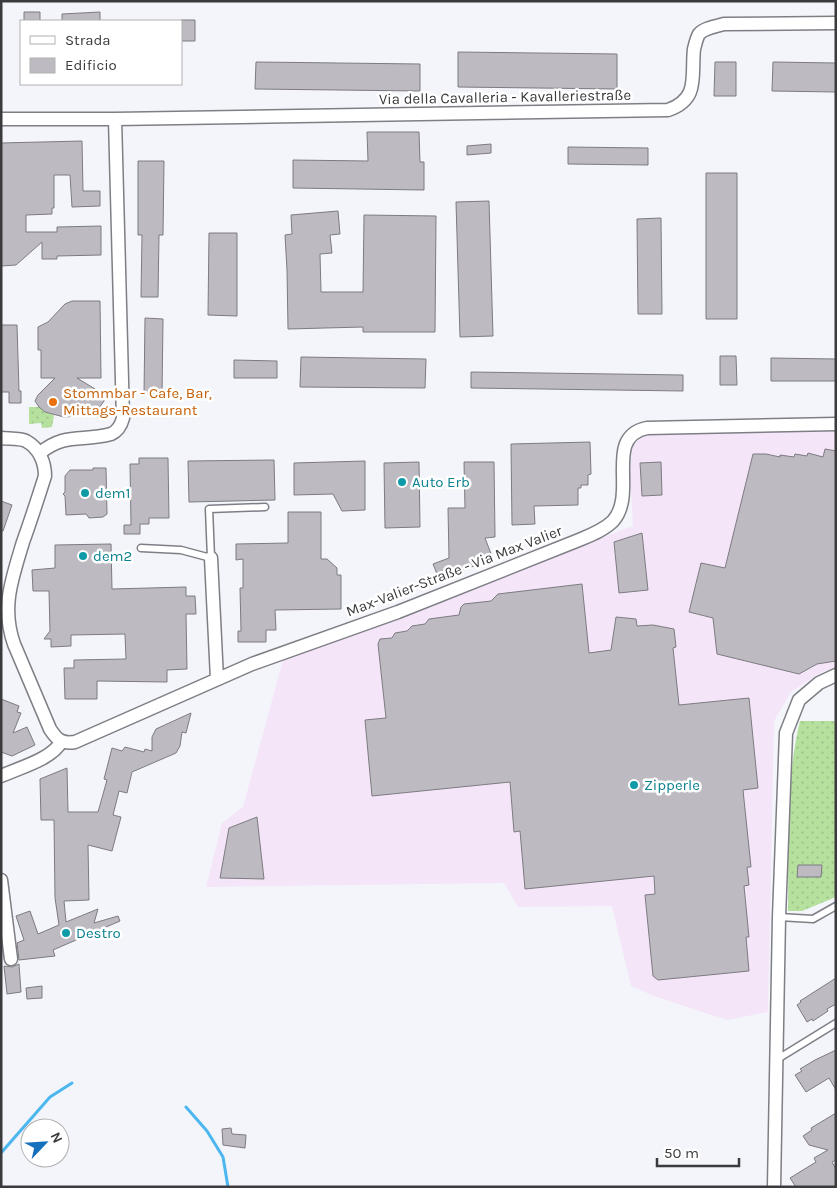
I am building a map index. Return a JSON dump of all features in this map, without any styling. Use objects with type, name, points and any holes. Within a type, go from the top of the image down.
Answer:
[{"type":"street","name":"Via della Cavalleria - Kavalleriestraße","points":[[1,119],[115,120],[668,110],[686,100],[692,90],[695,45],[699,34],[711,27],[724,24],[836,23]]},
{"type":"street","points":[[40,453],[62,440],[116,432],[123,418],[115,120]]},
{"type":"street","name":"Max-Valier-Straße - Via Max Valier","points":[[1,776],[49,755],[58,749],[62,742],[75,742],[252,664],[398,612],[605,528],[614,520],[621,509],[624,495],[624,446],[632,434],[639,429],[836,424]]},
{"type":"street","points":[[1,438],[25,440],[40,453],[45,468],[45,476],[8,592],[8,619],[14,644],[46,720],[55,737],[62,742]]},
{"type":"street","points":[[211,558],[217,679]]},
{"type":"street","points":[[774,1187],[779,917],[786,733],[799,700],[819,683],[836,675]]},
{"type":"street","points":[[1,880],[11,959]]},
{"type":"lane","points":[[141,548],[181,550],[211,558],[209,508],[265,507]]},
{"type":"lane","points":[[779,917],[813,919],[836,906]]},
{"type":"lane","points":[[776,1060],[836,1023]]},
{"type":"shaded area","points":[[836,430],[836,668],[815,676],[791,692],[774,721],[768,1012],[727,1020],[654,996],[631,986],[612,906],[518,907],[504,883],[206,887],[222,823],[243,807],[283,660],[633,526],[630,471],[633,445],[642,437],[652,433]]},
{"type":"green space","points":[[29,407],[39,407],[45,412],[54,415],[52,427],[42,428],[41,423],[29,424]]},
{"type":"green space","points":[[800,721],[836,721],[836,897],[802,911],[788,911],[790,791],[795,744]]},
{"type":"building","points":[[24,12],[40,12],[40,20],[24,20]]},
{"type":"building","points":[[100,12],[100,20],[62,20],[62,14]]},
{"type":"building","points":[[182,20],[195,20],[195,41],[182,41]]},
{"type":"building","points":[[458,52],[617,54],[617,89],[458,87]]},
{"type":"building","points":[[256,62],[420,64],[420,91],[255,89]]},
{"type":"building","points":[[715,62],[736,62],[736,96],[714,96]]},
{"type":"building","points":[[773,62],[836,63],[836,92],[772,91]]},
{"type":"building","points":[[367,132],[419,132],[420,162],[424,162],[424,190],[293,188],[293,160],[368,161]]},
{"type":"building","points":[[82,141],[83,191],[100,191],[100,206],[72,207],[70,175],[54,175],[54,208],[52,208],[52,214],[26,215],[26,232],[57,232],[57,227],[101,226],[101,255],[57,256],[57,259],[42,259],[42,242],[16,265],[1,266],[1,143]]},
{"type":"building","points":[[491,144],[491,153],[467,155],[467,146]]},
{"type":"building","points":[[568,147],[648,148],[648,165],[568,164]]},
{"type":"building","points":[[138,161],[164,161],[163,235],[159,235],[158,297],[141,297],[142,235],[138,235]]},
{"type":"building","points":[[706,173],[737,173],[737,319],[706,319]]},
{"type":"building","points":[[489,201],[493,336],[460,337],[456,202]]},
{"type":"building","points":[[338,211],[340,234],[330,235],[332,253],[320,254],[321,292],[363,292],[364,215],[436,216],[435,332],[363,332],[363,327],[288,329],[285,235],[292,234],[291,215]]},
{"type":"building","points":[[661,218],[662,314],[638,314],[637,219]]},
{"type":"building","points":[[209,233],[237,233],[237,316],[208,315]]},
{"type":"building","points":[[72,301],[100,301],[101,378],[77,378],[100,392],[103,395],[104,401],[99,408],[90,413],[64,417],[45,412],[35,401],[38,395],[55,378],[41,378],[41,350],[38,350],[38,327],[48,322],[65,304]]},
{"type":"building","points":[[145,318],[163,319],[162,394],[144,394]]},
{"type":"building","points":[[1,325],[17,325],[21,403],[9,403],[9,392],[1,392]]},
{"type":"building","points":[[720,356],[736,356],[737,385],[720,385]]},
{"type":"building","points":[[301,357],[426,359],[425,388],[300,387]]},
{"type":"building","points":[[771,358],[836,359],[836,381],[771,381]]},
{"type":"building","points":[[234,360],[277,361],[277,378],[234,378]]},
{"type":"building","points":[[471,372],[683,375],[683,391],[471,388]]},
{"type":"building","points":[[590,442],[591,474],[588,475],[588,485],[581,485],[581,488],[578,488],[578,505],[534,506],[535,524],[512,525],[511,444]]},
{"type":"building","points":[[825,449],[836,451],[836,661],[817,664],[799,674],[717,654],[713,618],[689,612],[701,563],[725,568],[753,454],[794,457],[795,454],[807,456],[808,453],[823,457]]},
{"type":"building","points":[[139,458],[168,458],[169,518],[149,518],[149,524],[140,524],[140,534],[124,534],[124,525],[131,525],[130,464],[139,464]]},
{"type":"building","points":[[274,460],[275,500],[189,502],[188,461]]},
{"type":"building","points":[[365,461],[365,510],[342,511],[333,494],[294,495],[294,463]]},
{"type":"building","name":"Auto Erb","points":[[419,462],[420,527],[385,528],[384,463]]},
{"type":"building","points":[[464,462],[494,462],[495,537],[485,538],[493,559],[439,579],[433,564],[449,558],[448,508],[465,508]]},
{"type":"building","points":[[661,462],[662,495],[642,496],[640,463]]},
{"type":"building","name":"dem1","points":[[93,468],[106,468],[107,514],[103,517],[89,518],[86,514],[66,515],[65,496],[63,494],[65,492],[65,476],[70,470],[93,470]]},
{"type":"building","points":[[1,501],[12,505],[3,531],[1,531]]},
{"type":"building","points":[[288,512],[321,512],[321,559],[327,559],[337,568],[337,575],[341,575],[341,609],[275,610],[276,630],[266,630],[266,642],[238,642],[238,631],[241,631],[240,588],[243,588],[243,559],[236,560],[236,544],[288,543]]},
{"type":"building","points":[[642,533],[648,590],[619,593],[614,542]]},
{"type":"building","points":[[111,544],[112,589],[186,587],[186,596],[195,596],[196,614],[186,614],[187,669],[167,670],[167,682],[97,681],[97,699],[65,699],[64,668],[74,668],[74,660],[126,659],[125,634],[71,635],[71,646],[51,647],[51,639],[44,639],[50,631],[49,591],[33,591],[32,570],[55,568],[55,545]]},
{"type":"building","name":"Zipperle","points":[[582,584],[589,653],[611,650],[616,617],[636,619],[637,626],[653,625],[674,629],[676,647],[673,648],[679,705],[749,698],[758,788],[743,790],[751,867],[747,867],[749,885],[744,886],[749,937],[746,937],[749,971],[658,980],[653,976],[645,895],[655,894],[654,876],[525,889],[520,831],[514,832],[510,782],[372,796],[365,720],[386,718],[378,644],[380,639],[392,638],[395,633],[407,631],[412,626],[425,624],[429,619],[459,615],[464,604],[491,601],[498,594]]},
{"type":"building","points":[[1,699],[19,706],[17,712],[21,713],[13,733],[27,727],[35,745],[12,756],[1,752]]},
{"type":"building","points":[[191,713],[186,733],[182,732],[180,746],[176,753],[132,772],[127,793],[119,791],[113,815],[121,817],[112,851],[88,845],[89,900],[64,901],[66,922],[98,909],[94,923],[118,916],[120,921],[53,950],[55,956],[19,960],[17,943],[24,940],[16,916],[30,911],[38,934],[59,925],[55,898],[54,820],[41,820],[40,779],[67,768],[68,812],[98,812],[107,780],[104,779],[112,748],[122,751],[125,747],[144,752],[145,749],[152,751],[152,737],[156,729]]},
{"type":"building","points":[[257,817],[264,879],[220,878],[229,828]]},
{"type":"building","points":[[798,865],[822,865],[821,877],[797,877]]},
{"type":"building","points":[[19,964],[21,992],[7,994],[4,966],[12,967]]},
{"type":"building","points":[[836,978],[836,1004],[813,1021],[812,1019],[807,1022],[797,1005],[800,1001]]},
{"type":"building","points":[[42,986],[42,998],[27,999],[26,988]]},
{"type":"building","points":[[836,1050],[836,1090],[829,1078],[806,1092],[795,1075],[802,1071],[800,1069]]},
{"type":"building","points":[[836,1113],[836,1160],[832,1162],[836,1169],[836,1187],[796,1187],[790,1178],[816,1162],[814,1158],[828,1150],[809,1145],[803,1136],[812,1130],[811,1128]]},
{"type":"building","points":[[231,1128],[232,1134],[246,1135],[245,1148],[223,1145],[222,1129]]},
{"type":"waterway","points":[[1,1153],[50,1097],[72,1083]]},
{"type":"waterway","points":[[186,1107],[207,1131],[223,1157],[228,1187]]},
{"type":"place","name":"Stommbar - Cafe, Bar, Mittags-Restaurant","points":[[53,402]]},
{"type":"place","name":"Auto Erb","points":[[402,482]]},
{"type":"place","name":"dem1","points":[[85,493]]},
{"type":"place","name":"dem2","points":[[83,556]]},
{"type":"place","name":"Zipperle","points":[[634,785]]},
{"type":"place","name":"Destro","points":[[66,933]]}]
